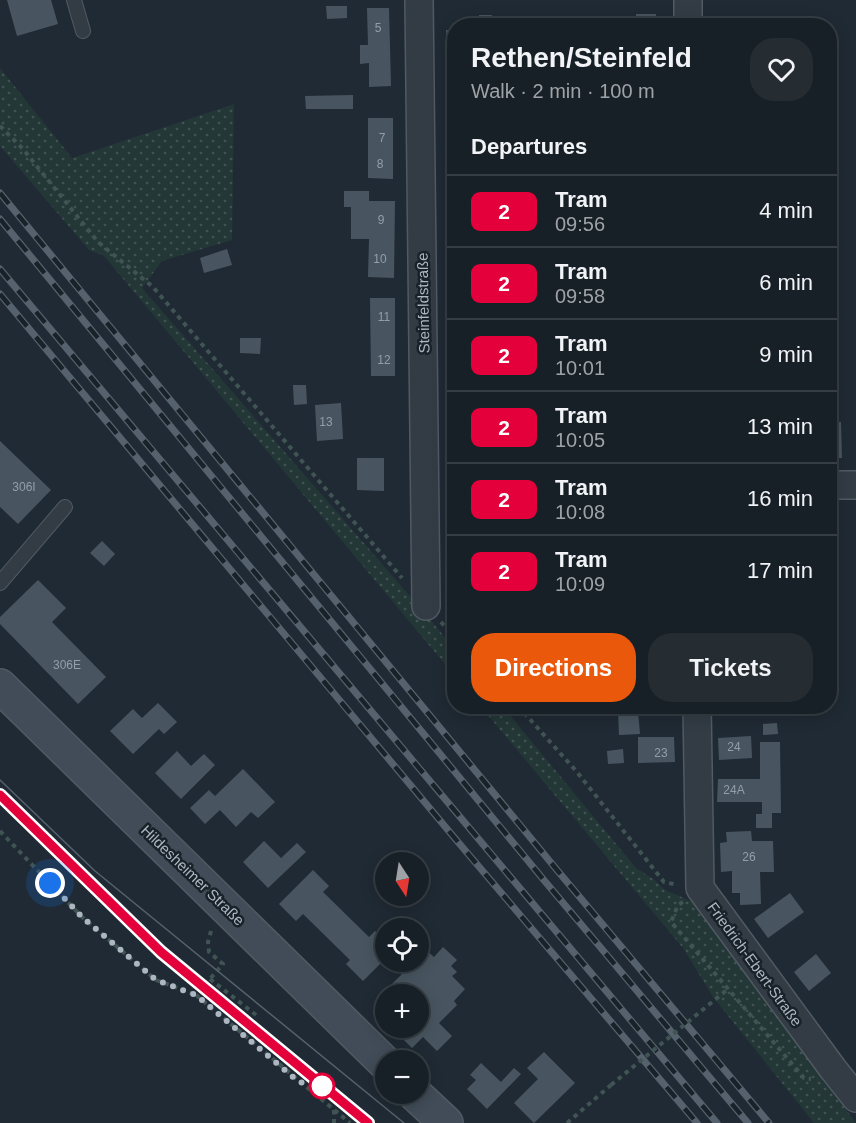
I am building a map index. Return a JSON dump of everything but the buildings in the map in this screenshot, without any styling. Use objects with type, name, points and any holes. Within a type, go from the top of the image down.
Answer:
[{"type":"street","name":"Steinfeldstraße","points":[[418,0],[426,606]]},
{"type":"street","points":[[688,0],[688,18]]},
{"type":"street","points":[[837,485],[856,485]]},
{"type":"street","name":"Hildesheimer Straße","points":[[0,686],[375,1053]]},
{"type":"street","name":"Friedrich-Ebert-Straße","points":[[697,714],[700,888],[856,1098]]},
{"type":"street","points":[[426,1104],[446,1123]]},
{"type":"lane","points":[[74,0],[83,31]]},
{"type":"lane","points":[[0,583],[64,507]]},
{"type":"path","points":[[0,126],[23,149],[98,242],[153,287],[447,629]]},
{"type":"path","points":[[525,714],[578,772],[664,882],[700,888]]},
{"type":"path","points":[[0,831],[82,917],[156,980],[196,995],[350,1123]]},
{"type":"path","points":[[196,995],[223,964],[209,952],[208,942],[218,900]]},
{"type":"path","points":[[678,905],[671,922],[804,1078],[817,1079]]},
{"type":"path","points":[[210,979],[256,1015]]},
{"type":"path","points":[[567,1123],[728,989]]},
{"type":"path","points":[[334,1110],[334,1123]]},
{"type":"green space","points":[[0,68],[72,158],[234,104],[232,240],[162,261],[142,288],[447,640],[447,667],[104,256],[89,250],[0,146]]},
{"type":"green space","points":[[487,714],[509,714],[636,868],[665,890],[691,901],[745,969],[856,1123],[814,1123],[713,997],[683,948]]},
{"type":"tram line","points":[[0,780],[95,871],[404,1123]]},
{"type":"tram line","points":[[0,795],[161,952],[368,1123]]},
{"type":"tram line","name":"2","points":[[0,795],[161,952],[368,1123]]},
{"type":"railway","points":[[0,193],[557,870],[769,1123]]},
{"type":"railway","points":[[0,219],[543,879],[748,1123]]},
{"type":"railway","points":[[0,269],[717,1123]]},
{"type":"railway","points":[[0,294],[458,842],[697,1123]]},
{"type":"route","points":[[50,883],[82,917],[156,980],[196,995],[299,1082],[322,1086]]}]
